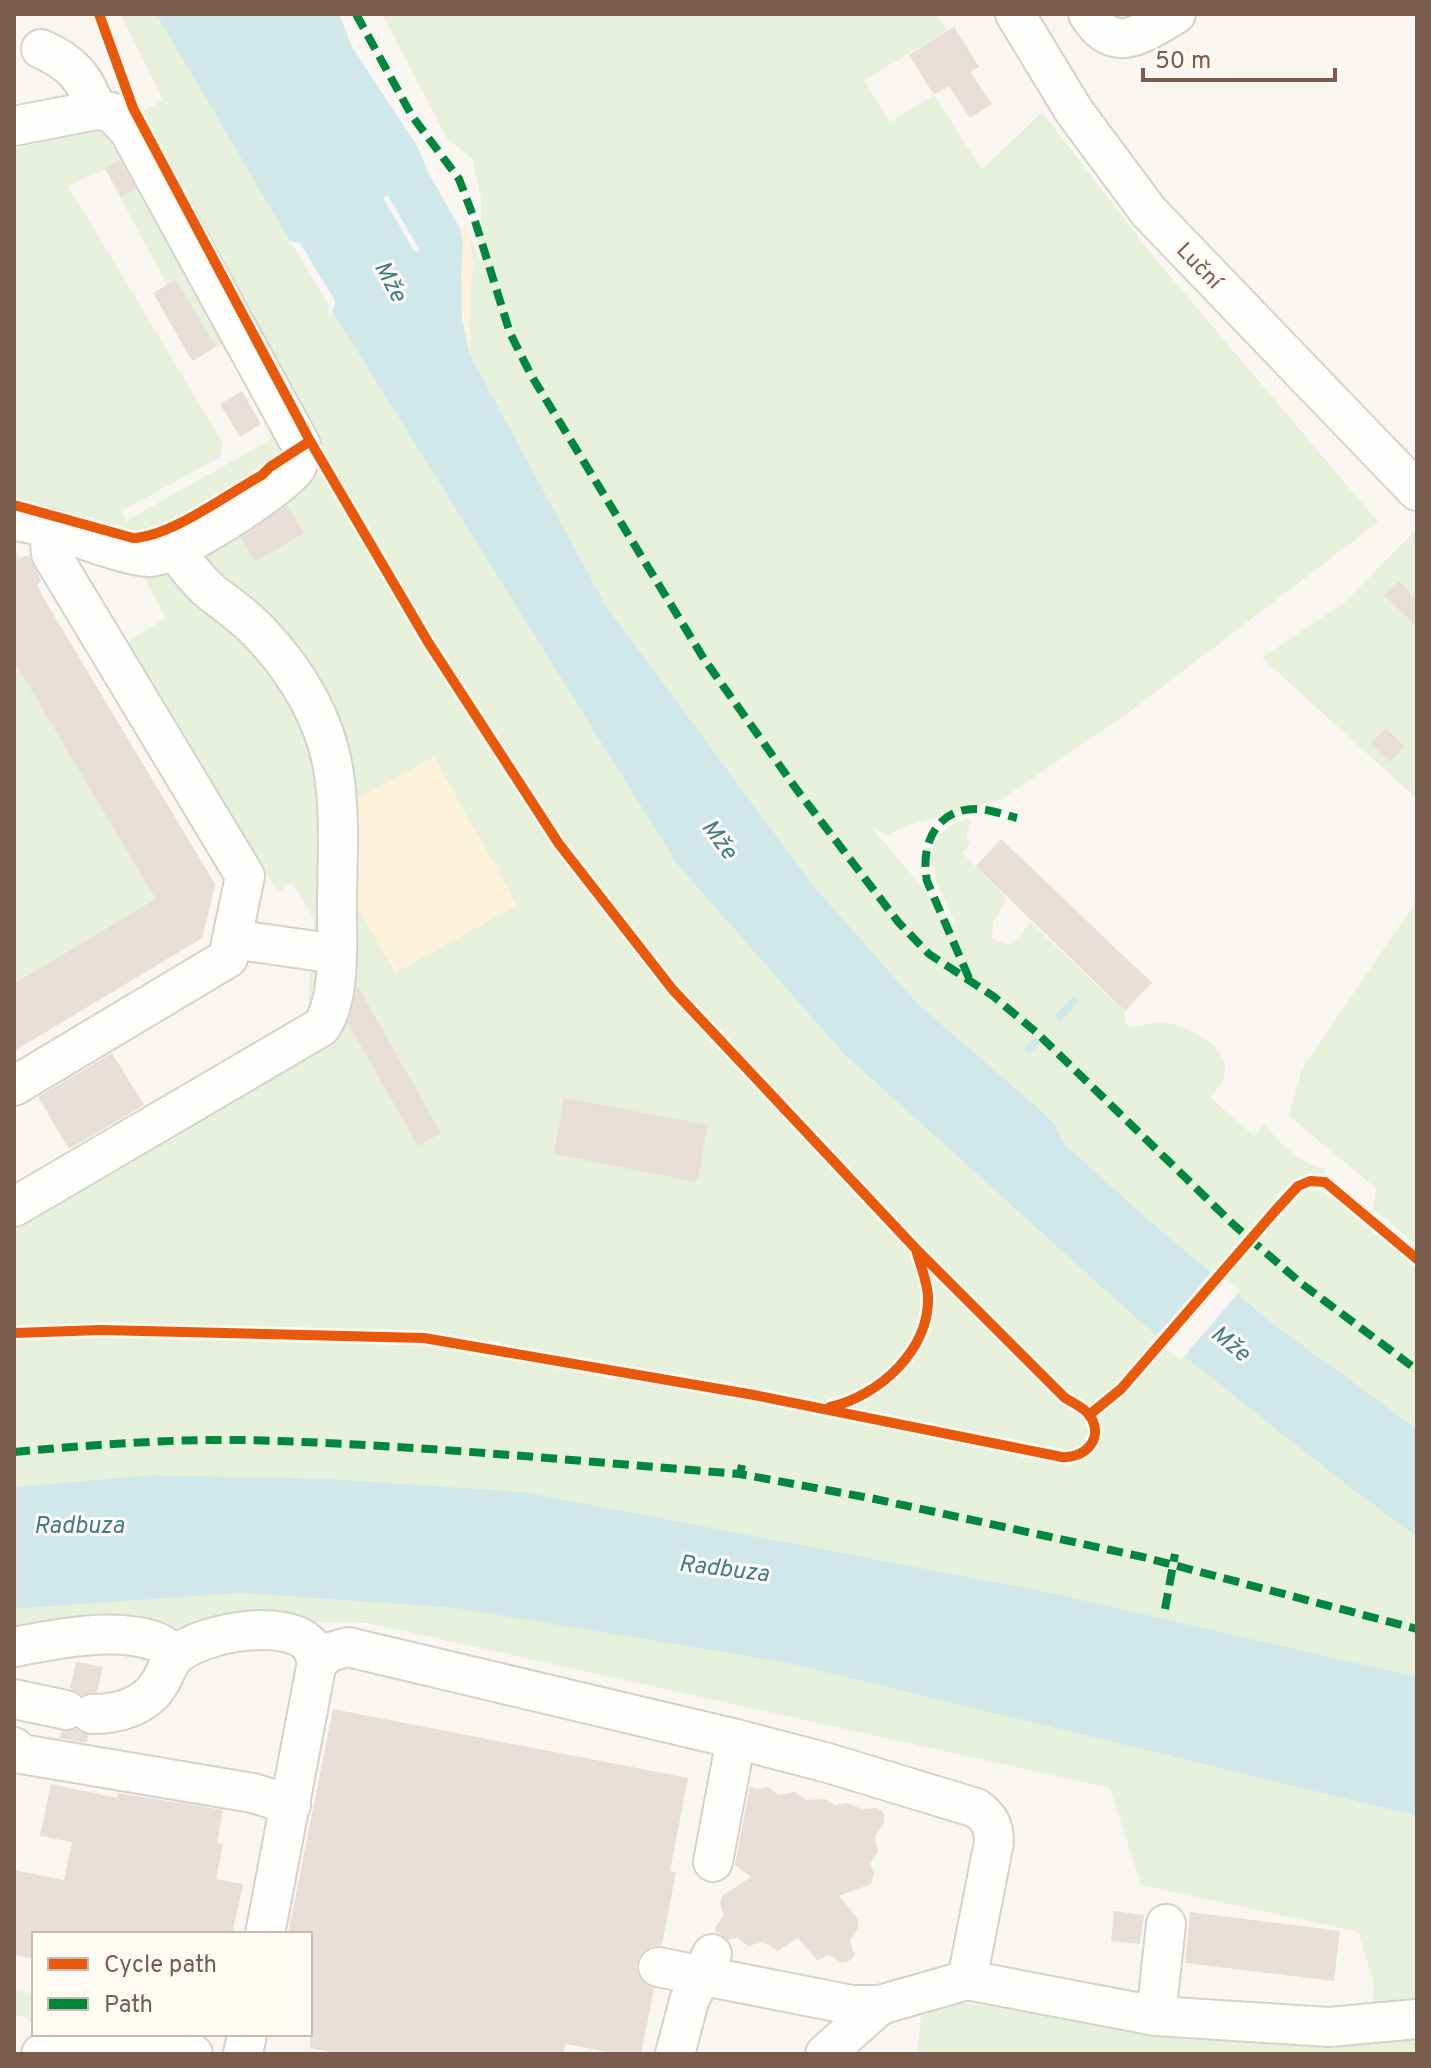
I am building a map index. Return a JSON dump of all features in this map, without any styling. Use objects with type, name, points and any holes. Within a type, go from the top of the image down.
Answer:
[{"type":"street","name":"Luční","points":[[1015,14],[1074,111],[1149,212],[1417,491]]},
{"type":"street","points":[[1088,14],[1094,25],[1108,36],[1123,39],[1140,35],[1176,14]]},
{"type":"street","points":[[32,525],[122,552],[150,557],[175,550],[231,517],[281,481],[297,467],[301,445],[129,131],[104,111],[75,69],[41,49]]},
{"type":"street","points":[[14,126],[104,111]]},
{"type":"street","points":[[14,1086],[228,958],[245,876],[32,525]]},
{"type":"street","points":[[14,1207],[321,1027],[329,1017],[337,954],[335,786],[333,766],[317,716],[301,687],[264,636],[201,582],[175,550]]},
{"type":"street","points":[[232,939],[337,954]]},
{"type":"street","points":[[14,1699],[79,1712],[127,1710],[154,1692],[175,1655],[201,1642],[230,1632],[271,1630],[295,1635],[310,1645],[317,1662],[265,1932]]},
{"type":"street","points":[[14,1647],[62,1638],[129,1635],[158,1641],[175,1655]]},
{"type":"street","points":[[317,1662],[330,1652],[348,1647],[736,1739],[843,1767],[976,1808],[991,1822],[994,1842],[967,1980]]},
{"type":"street","points":[[713,1862],[736,1739]]},
{"type":"street","points":[[14,1747],[21,1754],[253,1793],[291,1805]]},
{"type":"street","points":[[1156,2016],[1166,1924]]},
{"type":"street","points":[[658,1967],[707,1965],[852,2005],[880,2005],[967,1980],[1156,2016],[1329,2027],[1417,2019]]},
{"type":"street","points":[[675,2054],[689,2001],[707,1965]]},
{"type":"street","points":[[825,2054],[880,2005]]},
{"type":"street","points":[[41,2054],[75,2045],[102,2043],[193,2054]]},
{"type":"green space","points":[[120,14],[153,14],[159,19],[332,311],[677,864],[843,1053],[1137,1319],[1417,1537],[1417,1677],[1052,1593],[524,1492],[331,1479],[150,1475],[14,1487],[14,1191],[305,1017],[308,1008],[314,919],[292,883],[278,892],[127,642],[166,618],[142,574],[30,540],[14,541],[14,149],[136,116],[163,100]],"holes":[[[105,169],[167,285],[176,280],[216,347],[228,341],[274,434],[265,443],[126,521],[121,511],[220,457],[223,443],[68,186]]]},
{"type":"green space","points":[[382,14],[935,14],[947,31],[864,80],[890,122],[934,95],[982,170],[1042,112],[1158,262],[1378,522],[1128,713],[1002,799],[909,825],[886,835],[870,826],[958,929],[936,881],[932,855],[942,833],[955,824],[971,819],[966,837],[971,843],[962,853],[1003,893],[1006,901],[993,923],[992,939],[1010,945],[1030,922],[1125,1012],[1124,1022],[1130,1027],[1167,1023],[1207,1040],[1223,1060],[1225,1071],[1221,1084],[1210,1097],[1254,1136],[1264,1124],[1298,1157],[1325,1169],[1326,1175],[1308,1175],[1293,1182],[1269,1206],[1282,1216],[1306,1190],[1323,1191],[1417,1266],[1417,1429],[1271,1322],[1167,1236],[1063,1143],[1055,1125],[1037,1107],[917,1003],[812,884],[606,606],[470,355],[473,264],[470,236],[482,266],[481,198],[472,158],[448,140]]},
{"type":"green space","points":[[1417,529],[1417,799],[1262,658],[1345,602]]},
{"type":"green space","points":[[14,548],[215,885],[202,938],[14,1051]]},
{"type":"green space","points":[[1417,900],[1417,1245],[1373,1209],[1376,1188],[1289,1116],[1302,1069]]},
{"type":"green space","points":[[241,1593],[455,1608],[792,1664],[1417,1816],[1417,2054],[917,2054],[921,2016],[962,2003],[1349,2044],[1371,2030],[1374,1985],[1359,1932],[1141,1885],[1110,1788],[368,1623],[292,1622],[14,1634],[14,1609]]},
{"type":"green space","points":[[14,1990],[32,1994],[32,2023],[28,2022],[28,2017],[14,2015]]},
{"type":"sand","points":[[465,225],[472,252],[470,355],[461,289],[460,228]]},
{"type":"sand","points":[[434,757],[517,905],[395,973],[354,901],[356,799]]},
{"type":"water","name":"Mže","points":[[153,14],[339,14],[352,47],[417,146],[460,228],[463,243],[462,318],[470,355],[606,606],[812,884],[917,1003],[1037,1107],[1055,1125],[1063,1143],[1167,1236],[1271,1322],[1417,1429],[1417,1537],[1137,1319],[843,1053],[677,864],[332,311],[335,301],[300,244],[290,241],[159,19]],"holes":[[[385,196],[388,196],[419,250],[414,251]]]},
{"type":"water","name":"Radbuza","points":[[150,1475],[331,1479],[524,1492],[1052,1593],[1417,1677],[1417,1816],[792,1664],[455,1608],[241,1593],[14,1609],[14,1487]]},
{"type":"pier","points":[[431,170],[463,226],[460,228],[428,172]]},
{"type":"pier","points":[[385,196],[388,196],[418,252],[414,251]]},
{"type":"pier","points":[[287,243],[300,243],[335,301],[331,317],[328,311],[331,301],[297,247]]},
{"type":"pier","points":[[1214,1269],[1240,1291],[1181,1360],[1154,1339]]},
{"type":"building","points":[[954,27],[979,67],[970,72],[992,104],[970,118],[949,86],[934,95],[909,55]]},
{"type":"building","points":[[120,160],[136,189],[121,197],[105,168]]},
{"type":"building","points":[[176,280],[216,347],[192,361],[153,293]]},
{"type":"building","points":[[242,391],[261,424],[240,437],[220,404]]},
{"type":"building","points":[[287,505],[304,533],[255,562],[241,538]]},
{"type":"building","points":[[29,555],[41,581],[37,585],[49,608],[215,884],[202,938],[14,1051],[14,984],[156,899],[14,661],[14,560]]},
{"type":"building","points":[[1399,581],[1417,601],[1417,627],[1384,595]]},
{"type":"building","points":[[1386,728],[1405,747],[1389,762],[1371,744]]},
{"type":"building","points":[[1001,839],[1152,983],[1125,1011],[976,866]]},
{"type":"building","points":[[357,985],[441,1133],[418,1146],[348,1023]]},
{"type":"building","points":[[112,1053],[144,1105],[69,1149],[38,1097]]},
{"type":"building","points":[[564,1098],[708,1125],[697,1182],[554,1154]]},
{"type":"building","points":[[76,1662],[103,1667],[97,1692],[82,1695],[70,1688]]},
{"type":"building","points":[[333,1709],[688,1778],[670,1871],[676,1872],[662,1945],[642,1952],[636,1964],[643,1983],[654,1989],[641,2054],[619,2054],[566,2044],[563,2054],[344,2054],[310,2048],[312,1932],[288,1932]]},
{"type":"building","points":[[76,1729],[88,1735],[87,1743],[60,1738],[61,1732]]},
{"type":"building","points":[[51,1784],[117,1798],[118,1793],[223,1810],[217,1843],[223,1844],[216,1879],[243,1884],[232,1932],[32,1932],[32,1959],[14,1955],[14,1870],[64,1880],[72,1842],[40,1836]]},
{"type":"building","points":[[750,1786],[757,1789],[768,1787],[779,1795],[795,1792],[806,1800],[825,1799],[835,1805],[847,1803],[862,1809],[877,1808],[884,1813],[884,1822],[875,1837],[878,1851],[870,1864],[874,1873],[871,1884],[839,1896],[857,1918],[859,1926],[850,1941],[855,1955],[849,1961],[842,1963],[829,1955],[817,1960],[798,1938],[778,1951],[763,1942],[748,1946],[737,1938],[729,1940],[716,1933],[715,1928],[724,1915],[720,1903],[722,1896],[751,1877],[735,1865]]},
{"type":"building","points":[[1114,1911],[1144,1915],[1140,1944],[1111,1941]]},
{"type":"building","points":[[1190,1912],[1340,1931],[1334,1981],[1185,1963]]},
{"type":"waterway","points":[[1060,1016],[1074,1001]]},
{"type":"waterway","points":[[1029,1049],[1035,1042]]},
{"type":"marked path","points":[[356,14],[412,116],[459,179],[510,333],[531,375],[704,659],[797,790],[899,923],[929,954],[993,996],[1036,1032],[1235,1226],[1302,1284],[1417,1370]]},
{"type":"marked path","points":[[969,978],[927,881],[925,867],[929,842],[942,821],[964,810],[979,809],[1017,818]]},
{"type":"marked path","points":[[14,1452],[186,1440],[244,1440],[430,1449],[740,1474]]},
{"type":"marked path","points":[[742,1465],[740,1474],[875,1499],[1143,1557],[1417,1629]]},
{"type":"marked path","points":[[1165,1609],[1175,1554]]},
{"type":"cycle path","points":[[14,1333],[101,1330],[424,1338],[754,1395],[1062,1457],[1084,1451],[1094,1440],[1095,1432],[1088,1413],[1065,1398],[916,1249],[673,990],[559,844],[428,642],[310,441],[133,108],[99,14]]},
{"type":"cycle path","points":[[14,505],[133,538],[148,536],[199,513],[262,475],[310,441]]},
{"type":"cycle path","points":[[1089,1415],[1121,1389],[1298,1186],[1310,1181],[1325,1182],[1417,1259]]},
{"type":"cycle path","points":[[830,1407],[866,1393],[898,1368],[911,1352],[926,1316],[928,1296],[917,1253]]}]
